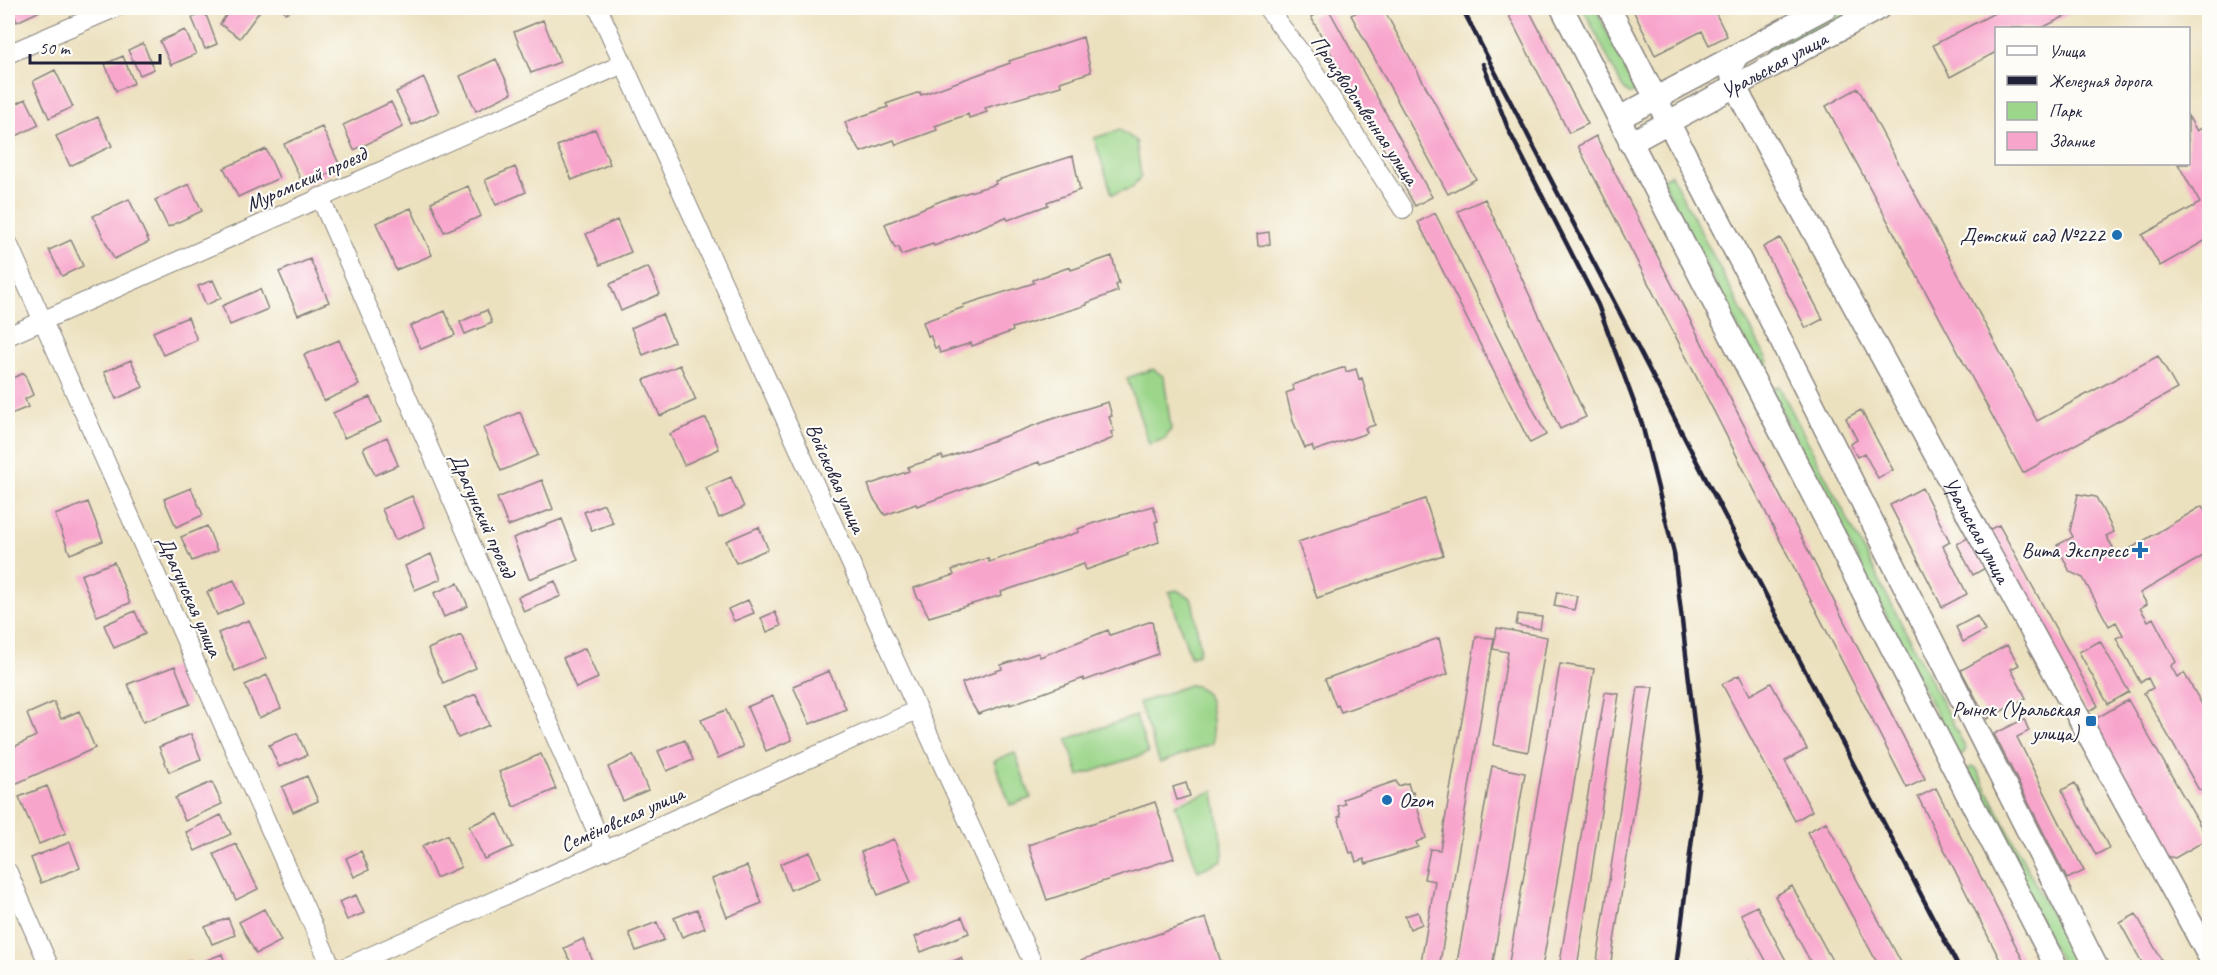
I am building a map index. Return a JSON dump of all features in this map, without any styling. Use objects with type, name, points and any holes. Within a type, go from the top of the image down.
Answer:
[{"type":"main road","points":[[1562,8],[1838,539],[2057,968]]},
{"type":"main road","points":[[1609,8],[2097,968]]},
{"type":"main road","name":"Уральская улица","points":[[1619,118],[1825,8]]},
{"type":"main road","name":"Уральская улица","points":[[1630,142],[1715,98],[1732,97],[1880,8]]},
{"type":"main road","points":[[1738,54],[1732,61],[1730,69],[1743,89]]},
{"type":"main road","name":"Уральская улица","points":[[1743,89],[2210,958]]},
{"type":"street","points":[[8,54],[115,8]]},
{"type":"street","name":"Войсковая улица","points":[[598,8],[1035,968]]},
{"type":"street","name":"Производственная улица","points":[[1267,8],[1308,62],[1403,209]]},
{"type":"street","name":"Муромский проезд","points":[[8,336],[623,64]]},
{"type":"street","name":"Драгунский проезд","points":[[320,197],[605,851]]},
{"type":"street","name":"Драгунская улица","points":[[8,243],[332,968]]},
{"type":"street","name":"Семёновская улица","points":[[344,968],[917,710]]},
{"type":"street","points":[[8,872],[50,968]]},
{"type":"green space","points":[[1583,8],[1595,8],[1634,85],[1634,93],[1629,94],[1623,88]]},
{"type":"green space","points":[[1841,8],[1862,8],[1767,57],[1765,52],[1770,47]]},
{"type":"green space","points":[[1120,130],[1136,141],[1141,176],[1132,188],[1112,194],[1094,138]]},
{"type":"green space","points":[[1671,174],[1768,362],[1765,368],[1758,367],[1662,179]]},
{"type":"green space","points":[[1153,369],[1164,377],[1171,429],[1165,439],[1149,444],[1127,378]]},
{"type":"green space","points":[[1779,386],[1966,749],[1962,755],[1958,756],[1771,390]]},
{"type":"green space","points":[[1176,590],[1190,597],[1193,604],[1200,648],[1198,654],[1190,656],[1169,592]]},
{"type":"green space","points":[[1189,685],[1204,691],[1208,698],[1212,716],[1213,743],[1160,763],[1139,703]]},
{"type":"green space","points":[[1136,716],[1148,753],[1079,776],[1067,739]]},
{"type":"green space","points":[[1015,753],[1031,798],[1010,805],[994,761]]},
{"type":"green space","points":[[1972,767],[1976,768],[2078,967],[2063,967],[1965,771]]},
{"type":"green space","points":[[1214,791],[1223,852],[1222,860],[1198,871],[1175,804]]},
{"type":"building","points":[[11,8],[38,8],[40,11],[17,22]]},
{"type":"building","points":[[231,8],[262,8],[240,38],[220,24]]},
{"type":"building","points":[[283,8],[298,8],[285,13]]},
{"type":"building","points":[[1328,8],[1432,197],[1415,206],[1311,17]]},
{"type":"building","points":[[1365,8],[1383,8],[1476,179],[1448,194],[1351,15]]},
{"type":"building","points":[[1505,8],[1528,8],[1588,124],[1569,133]]},
{"type":"building","points":[[1632,8],[1720,8],[1714,10],[1727,36],[1709,45],[1702,31],[1655,55]]},
{"type":"building","points":[[2004,8],[2081,8],[2044,27],[1995,27],[1995,53],[1950,77],[1933,45]]},
{"type":"building","points":[[205,12],[217,44],[205,49],[192,18]]},
{"type":"building","points":[[543,20],[560,62],[531,73],[514,32]]},
{"type":"building","points":[[185,30],[196,54],[171,65],[160,41]]},
{"type":"building","points":[[1083,37],[1091,72],[1060,82],[1061,86],[985,108],[987,112],[969,118],[968,114],[935,126],[937,130],[896,145],[894,140],[861,152],[849,134],[845,122],[888,107],[886,104],[920,92],[921,95],[1010,63],[1009,61]]},
{"type":"building","points":[[143,43],[154,69],[140,75],[128,50]]},
{"type":"building","points":[[123,56],[134,83],[116,91],[105,64]]},
{"type":"building","points":[[496,59],[512,93],[476,111],[460,76]]},
{"type":"building","points":[[55,70],[73,107],[49,118],[33,81]]},
{"type":"building","points":[[424,78],[439,112],[412,125],[396,92]]},
{"type":"building","points":[[1858,88],[2037,421],[2158,356],[2177,389],[2023,473],[1826,106]]},
{"type":"building","points":[[26,99],[39,125],[8,140],[8,108]]},
{"type":"building","points":[[391,102],[403,127],[354,150],[343,125]]},
{"type":"building","points":[[98,117],[112,146],[70,166],[56,136]]},
{"type":"building","points":[[2190,119],[2197,131],[2210,123],[2210,238],[2160,266],[2142,235],[2200,203],[2179,165],[2190,165]]},
{"type":"building","points":[[322,127],[341,168],[304,186],[284,144]]},
{"type":"building","points":[[595,129],[610,164],[572,180],[557,146]]},
{"type":"building","points":[[1596,136],[1925,779],[1907,788],[1578,146]]},
{"type":"building","points":[[266,149],[279,178],[238,197],[224,168]]},
{"type":"building","points":[[1073,156],[1080,190],[1047,202],[1048,205],[1008,220],[1006,217],[934,246],[933,244],[901,255],[899,247],[895,248],[885,224],[943,200],[996,184],[995,181]]},
{"type":"building","points":[[515,167],[526,192],[496,205],[485,180]]},
{"type":"building","points":[[189,184],[202,211],[168,227],[155,200]]},
{"type":"building","points":[[468,186],[481,216],[444,232],[431,202]]},
{"type":"building","points":[[129,199],[149,242],[114,259],[93,216]]},
{"type":"building","points":[[1485,199],[1586,417],[1560,429],[1458,211]]},
{"type":"building","points":[[411,208],[432,255],[396,270],[376,223]]},
{"type":"building","points":[[1435,213],[1546,435],[1530,443],[1418,222]]},
{"type":"building","points":[[617,220],[631,252],[600,265],[586,234]]},
{"type":"building","points":[[1269,232],[1270,244],[1258,246],[1257,234]]},
{"type":"building","points":[[1780,238],[1823,319],[1806,328],[1763,247]]},
{"type":"building","points":[[71,240],[83,266],[62,276],[49,250]]},
{"type":"building","points":[[1112,256],[1119,284],[1116,285],[1118,291],[1087,303],[1087,305],[1012,328],[1013,331],[972,346],[971,343],[940,353],[938,347],[935,348],[930,335],[928,336],[923,322],[964,307],[963,305],[1034,283],[1033,280],[1070,267],[1071,270]]},
{"type":"building","points":[[310,259],[329,302],[298,315],[279,272]]},
{"type":"building","points":[[648,267],[660,294],[621,311],[610,284]]},
{"type":"building","points":[[213,280],[221,298],[206,305],[198,286]]},
{"type":"building","points":[[260,289],[268,309],[230,325],[222,306]]},
{"type":"building","points":[[487,310],[492,323],[465,334],[460,322]]},
{"type":"building","points":[[445,311],[455,335],[421,349],[410,326]]},
{"type":"building","points":[[662,314],[674,342],[643,355],[631,328]]},
{"type":"building","points":[[188,317],[197,340],[163,355],[153,332]]},
{"type":"building","points":[[339,340],[359,385],[324,401],[304,355]]},
{"type":"building","points":[[131,360],[143,387],[116,399],[104,372]]},
{"type":"building","points":[[680,365],[696,400],[660,416],[644,380]]},
{"type":"building","points":[[1345,367],[1346,372],[1356,369],[1359,379],[1362,378],[1375,425],[1365,428],[1367,433],[1314,451],[1312,446],[1305,448],[1293,421],[1286,393],[1294,390],[1292,385]]},
{"type":"building","points":[[24,373],[33,395],[25,399],[28,407],[9,415],[8,380]]},
{"type":"building","points":[[370,397],[381,422],[344,438],[333,413]]},
{"type":"building","points":[[1108,402],[1112,416],[1109,417],[1114,431],[1111,432],[1113,438],[1082,451],[1040,465],[1039,462],[917,506],[916,504],[885,515],[873,498],[868,485],[909,471],[908,467],[942,456],[943,459],[1049,420]]},
{"type":"building","points":[[1861,410],[1893,470],[1878,478],[1864,453],[1857,457],[1850,444],[1857,440],[1846,418]]},
{"type":"building","points":[[520,412],[538,455],[501,471],[483,428]]},
{"type":"building","points":[[706,418],[719,449],[684,465],[670,434]]},
{"type":"building","points":[[387,437],[398,465],[375,475],[363,448]]},
{"type":"building","points":[[731,477],[744,507],[719,518],[706,488]]},
{"type":"building","points":[[542,480],[553,509],[508,526],[497,498]]},
{"type":"building","points":[[191,488],[203,515],[176,527],[164,499]]},
{"type":"building","points":[[1922,488],[1950,542],[1943,546],[1967,594],[1942,607],[1890,505]]},
{"type":"building","points":[[2078,494],[2096,497],[2114,532],[2106,536],[2118,556],[2202,506],[2210,518],[2210,552],[2140,593],[2147,604],[2140,608],[2148,621],[2153,618],[2176,662],[2171,666],[2177,677],[2184,673],[2203,706],[2210,702],[2210,793],[2199,790],[2144,693],[2153,688],[2148,678],[2140,682],[2116,638],[2123,635],[2116,622],[2109,626],[2083,578],[2070,572],[2057,545],[2073,537],[2070,531]]},
{"type":"building","points":[[412,496],[425,527],[395,540],[382,509]]},
{"type":"building","points":[[1425,499],[1443,555],[1317,598],[1298,542]]},
{"type":"building","points":[[88,502],[103,541],[70,554],[55,515]]},
{"type":"building","points":[[604,504],[613,523],[592,531],[584,512]]},
{"type":"building","points":[[1153,506],[1158,521],[1155,522],[1159,542],[1127,553],[1128,555],[1086,570],[1084,564],[1001,592],[1002,595],[929,617],[918,599],[914,588],[954,575],[952,570],[988,558],[989,562],[1079,532],[1078,529],[1094,523]]},
{"type":"building","points":[[562,519],[578,560],[529,579],[513,538]]},
{"type":"building","points":[[1999,525],[2098,706],[2087,712],[1988,530]]},
{"type":"building","points":[[207,526],[217,551],[192,561],[181,537]]},
{"type":"building","points":[[759,527],[768,549],[736,563],[726,541]]},
{"type":"building","points":[[1971,536],[1987,567],[1973,575],[1957,544]]},
{"type":"building","points":[[431,554],[441,579],[415,590],[405,566]]},
{"type":"building","points":[[114,562],[130,603],[97,616],[81,575]]},
{"type":"building","points":[[234,580],[244,603],[217,615],[207,592]]},
{"type":"building","points":[[555,581],[561,596],[524,612],[518,597]]},
{"type":"building","points":[[458,583],[468,606],[444,617],[434,593]]},
{"type":"building","points":[[1557,592],[1577,596],[1574,610],[1554,606]]},
{"type":"building","points":[[748,600],[754,613],[734,621],[728,609]]},
{"type":"building","points":[[135,611],[145,634],[114,648],[104,625]]},
{"type":"building","points":[[775,612],[781,626],[767,632],[761,618]]},
{"type":"building","points":[[1518,614],[1542,617],[1540,629],[1516,625]]},
{"type":"building","points":[[1977,616],[1985,631],[1963,642],[1956,627]]},
{"type":"building","points":[[249,620],[266,658],[235,671],[218,633]]},
{"type":"building","points":[[1152,621],[1158,654],[1084,681],[1084,678],[978,714],[962,683],[1002,669],[1001,665],[1038,653],[1040,657],[1108,630],[1110,635]]},
{"type":"building","points":[[1497,628],[1547,637],[1528,752],[1493,745],[1508,652],[1493,649]]},
{"type":"building","points":[[461,635],[476,668],[443,683],[428,649]]},
{"type":"building","points":[[1476,637],[1494,638],[1439,968],[1420,968],[1435,881],[1424,879],[1430,849],[1440,850]]},
{"type":"building","points":[[1439,638],[1448,674],[1341,712],[1338,705],[1336,706],[1325,679]]},
{"type":"building","points":[[2100,641],[2129,692],[2108,704],[2079,652]]},
{"type":"building","points":[[2007,645],[2019,665],[2011,669],[2026,698],[1987,719],[1961,670]]},
{"type":"building","points":[[585,648],[598,678],[576,688],[563,658]]},
{"type":"building","points":[[1560,664],[1594,669],[1542,968],[1508,968]]},
{"type":"building","points":[[175,666],[190,704],[143,722],[128,684]]},
{"type":"building","points":[[829,671],[846,709],[810,724],[793,686]]},
{"type":"building","points":[[267,675],[281,708],[259,718],[245,685]]},
{"type":"building","points":[[1739,675],[1750,695],[1771,683],[1807,749],[1785,761],[1812,811],[1795,821],[1722,684]]},
{"type":"building","points":[[1638,687],[1653,687],[1610,968],[1596,968]]},
{"type":"building","points":[[1605,692],[1619,694],[1577,968],[1559,968]]},
{"type":"building","points":[[476,694],[489,725],[458,738],[445,707]]},
{"type":"building","points":[[773,696],[792,740],[766,751],[747,707]]},
{"type":"building","points":[[2128,700],[2208,839],[2175,858],[2163,855],[2088,723]]},
{"type":"building","points":[[54,702],[61,719],[79,711],[95,748],[15,784],[8,769],[8,750],[36,736],[27,714]]},
{"type":"building","points":[[8,707],[13,721],[8,723]]},
{"type":"building","points":[[726,710],[743,747],[718,758],[701,720]]},
{"type":"building","points":[[2024,719],[2029,731],[2017,737],[2084,871],[2067,879],[1994,734]]},
{"type":"building","points":[[297,733],[307,755],[279,767],[269,745]]},
{"type":"building","points":[[191,734],[201,759],[169,772],[159,747]]},
{"type":"building","points":[[685,740],[693,760],[667,771],[658,751]]},
{"type":"building","points":[[541,754],[556,789],[514,807],[499,772]]},
{"type":"building","points":[[633,755],[648,790],[623,801],[608,767]]},
{"type":"building","points":[[1492,766],[1525,773],[1492,968],[1456,968]]},
{"type":"building","points":[[307,776],[318,801],[293,812],[282,787]]},
{"type":"building","points":[[1396,781],[1398,786],[1408,783],[1411,793],[1413,792],[1426,838],[1416,842],[1418,847],[1366,864],[1364,859],[1356,862],[1353,852],[1350,853],[1338,817],[1341,816],[1338,806],[1345,804],[1343,799]]},
{"type":"building","points":[[212,782],[222,804],[185,821],[175,798]]},
{"type":"building","points":[[1186,783],[1190,796],[1177,800],[1173,787]]},
{"type":"building","points":[[2075,783],[2109,848],[2096,855],[2062,790]]},
{"type":"building","points":[[47,786],[66,833],[39,844],[19,797]]},
{"type":"building","points":[[1936,788],[2027,968],[2004,968],[1918,797]]},
{"type":"building","points":[[1155,802],[1174,858],[1047,900],[1028,845]]},
{"type":"building","points":[[498,814],[513,847],[484,859],[469,826]]},
{"type":"building","points":[[221,815],[231,834],[195,851],[186,832]]},
{"type":"building","points":[[1826,822],[1904,968],[1880,968],[1807,832]]},
{"type":"building","points":[[447,835],[461,867],[436,878],[422,846]]},
{"type":"building","points":[[894,839],[911,882],[878,895],[861,852]]},
{"type":"building","points":[[70,842],[80,868],[41,883],[31,858]]},
{"type":"building","points":[[236,844],[258,889],[236,900],[214,854]]},
{"type":"building","points":[[361,851],[369,870],[354,877],[346,858]]},
{"type":"building","points":[[810,852],[820,878],[790,890],[780,864]]},
{"type":"building","points":[[747,866],[762,903],[727,917],[712,879]]},
{"type":"building","points":[[1792,886],[1836,968],[1814,968],[1775,896]]},
{"type":"building","points":[[356,895],[364,913],[347,920],[339,902]]},
{"type":"building","points":[[1757,906],[1790,968],[1770,968],[1741,914]]},
{"type":"building","points":[[264,909],[281,941],[256,954],[239,922]]},
{"type":"building","points":[[697,909],[705,928],[682,937],[674,918]]},
{"type":"building","points":[[1418,912],[1422,924],[1410,929],[1405,916]]},
{"type":"building","points":[[2136,914],[2166,968],[2145,968],[2120,923]]},
{"type":"building","points":[[962,917],[969,933],[921,952],[915,937]]},
{"type":"building","points":[[228,918],[235,935],[212,944],[205,927]]},
{"type":"building","points":[[1206,918],[1223,968],[1084,968],[1081,960]]},
{"type":"building","points":[[657,922],[664,940],[636,951],[629,933]]},
{"type":"building","points":[[583,939],[596,968],[573,968],[564,948]]},
{"type":"building","points":[[222,954],[227,968],[204,968],[202,962]]},
{"type":"building","points":[[961,958],[965,968],[941,968],[940,966]]},
{"type":"building","points":[[190,960],[193,968],[172,968],[172,967]]},
{"type":"building","points":[[1749,961],[1752,968],[1737,968]]},
{"type":"railway","points":[[1462,8],[1959,968]]},
{"type":"railway","points":[[1483,64],[1509,131],[1598,305],[1642,424],[1674,553],[1700,773],[1676,968]]},
{"type":"place","name":"Детский сад №222","points":[[2117,235]]},
{"type":"place","name":"Вита Экспресс","points":[[2140,550]]},
{"type":"place","name":"Рынок (Уральская улица)","points":[[2091,721]]},
{"type":"place","name":"Ozon","points":[[1387,800]]}]
